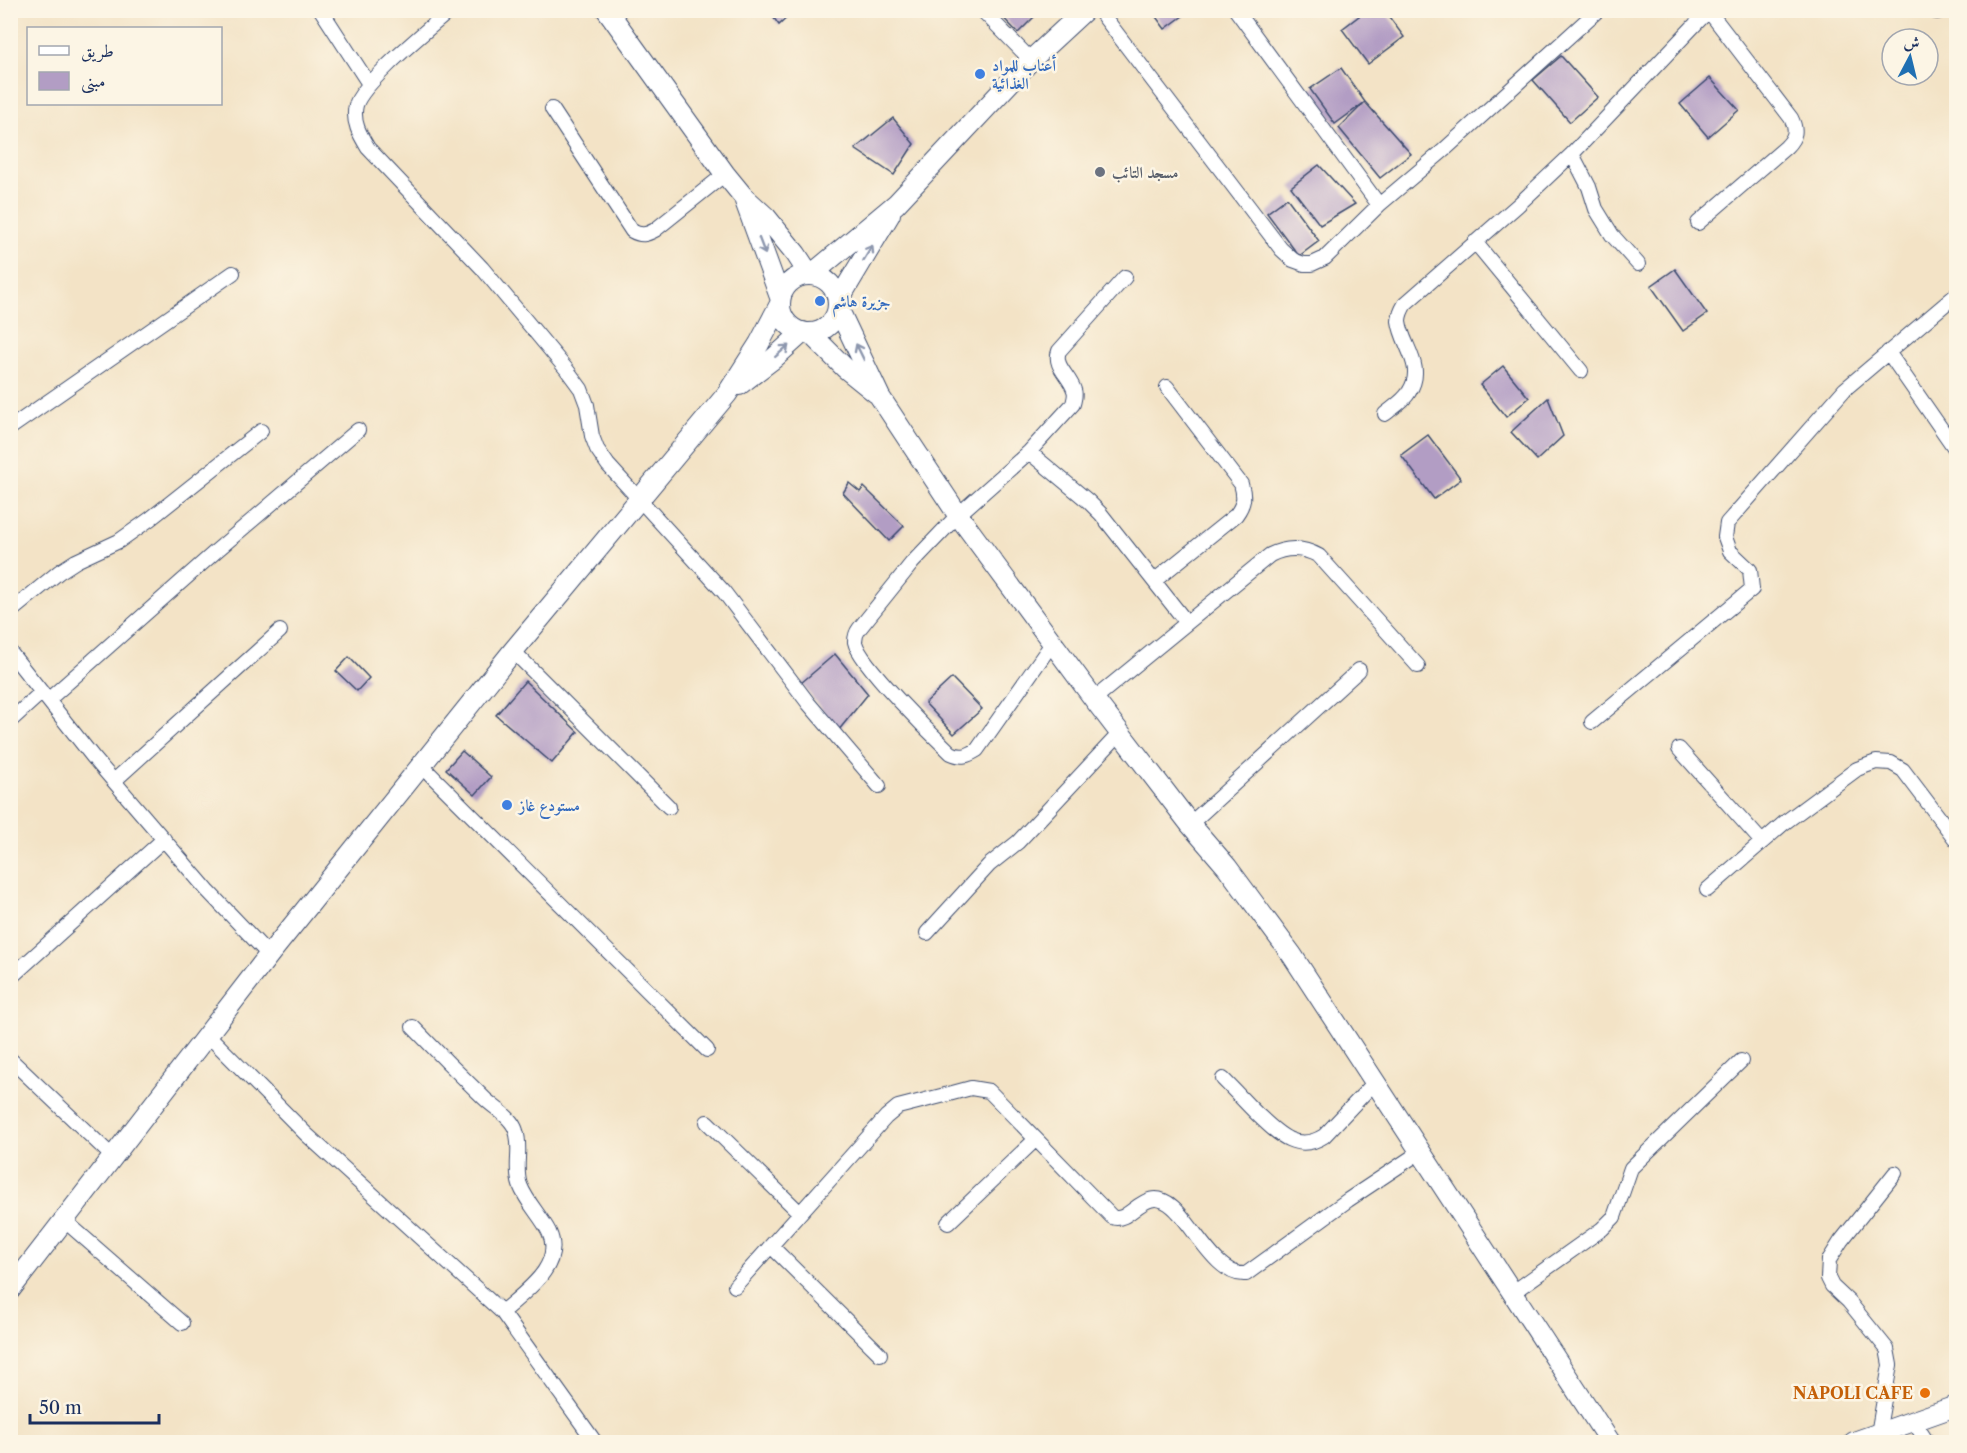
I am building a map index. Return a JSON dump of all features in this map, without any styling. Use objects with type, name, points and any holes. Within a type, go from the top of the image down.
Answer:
[{"type":"street","points":[[321,10],[369,84]]},
{"type":"street","points":[[450,10],[369,84],[357,104],[355,118],[359,134],[368,148],[482,268],[567,370],[580,389],[587,405],[592,436],[597,449],[608,465],[724,592],[809,704],[879,786]]},
{"type":"street","points":[[607,10],[725,174],[742,196],[783,238],[810,274]]},
{"type":"street","points":[[982,10],[1031,60]]},
{"type":"street","points":[[810,274],[896,204],[1031,60],[1084,10]]},
{"type":"street","points":[[1099,10],[1281,249],[1293,260],[1304,264],[1312,264],[1324,258],[1379,205],[1444,150],[1598,10]]},
{"type":"street","points":[[1236,10],[1379,205]]},
{"type":"street","points":[[1385,414],[1409,393],[1414,381],[1416,366],[1399,321],[1400,312],[1405,304],[1572,154],[1708,10],[1791,118],[1796,134],[1786,147],[1698,224]]},
{"type":"street","points":[[1927,10],[1937,12],[1946,10]]},
{"type":"street","points":[[552,109],[632,231],[638,235],[647,235],[655,230],[725,174]]},
{"type":"street","points":[[1572,154],[1589,187],[1596,209],[1612,235],[1638,264]]},
{"type":"street","points":[[742,196],[780,301],[780,311],[787,322],[791,327],[807,333],[880,397]]},
{"type":"street","points":[[727,394],[807,333],[823,329],[833,320],[838,305],[896,204]]},
{"type":"street","points":[[1475,242],[1581,371]]},
{"type":"street","points":[[10,428],[233,273]]},
{"type":"street","points":[[10,1290],[269,955],[513,651],[727,394],[759,344],[790,281],[810,274],[830,283],[837,294],[838,305],[880,397],[958,515],[1094,699],[1190,824],[1227,867],[1292,955],[1610,1443]]},
{"type":"street","points":[[1053,642],[977,750],[967,756],[959,757],[951,753],[891,691],[859,653],[855,641],[859,629],[912,563],[958,515],[1029,452],[1073,404],[1074,388],[1057,362],[1059,351],[1125,278]]},
{"type":"street","points":[[1592,722],[1752,590],[1750,570],[1730,551],[1725,537],[1726,523],[1845,389],[1956,295]]},
{"type":"street","points":[[1888,352],[1956,450]]},
{"type":"street","points":[[1154,581],[1236,515],[1242,506],[1245,494],[1241,484],[1167,387]]},
{"type":"street","points":[[10,721],[45,696],[358,430]]},
{"type":"street","points":[[10,612],[59,572],[76,561],[119,541],[150,519],[261,432]]},
{"type":"street","points":[[1029,452],[1088,501],[1187,622]]},
{"type":"street","points":[[1094,699],[1270,555],[1289,549],[1308,550],[1319,556],[1418,666]]},
{"type":"street","points":[[114,781],[280,632]]},
{"type":"street","points":[[513,651],[669,807]]},
{"type":"street","points":[[10,652],[114,781],[208,891],[269,955]]},
{"type":"street","points":[[1190,824],[1359,670]]},
{"type":"street","points":[[927,933],[989,865],[1018,842],[1120,733]]},
{"type":"street","points":[[1679,749],[1762,842]]},
{"type":"street","points":[[1707,890],[1784,823],[1857,769],[1876,762],[1891,763],[1903,770],[1956,840]]},
{"type":"street","points":[[422,766],[707,1050]]},
{"type":"street","points":[[10,978],[164,839]]},
{"type":"street","points":[[413,1027],[514,1126],[517,1133],[517,1173],[521,1187],[549,1232],[553,1246],[552,1258],[541,1277],[502,1312]]},
{"type":"street","points":[[208,1035],[306,1134],[502,1312],[595,1443]]},
{"type":"street","points":[[10,1059],[114,1158]]},
{"type":"street","points":[[1512,1293],[1602,1229],[1614,1216],[1631,1168],[1741,1061]]},
{"type":"street","points":[[1223,1079],[1276,1132],[1288,1140],[1301,1143],[1314,1142],[1324,1136],[1376,1081]]},
{"type":"street","points":[[735,1286],[886,1117],[898,1107],[971,1088],[989,1090],[1112,1217],[1122,1218],[1138,1205],[1150,1200],[1161,1199],[1173,1206],[1220,1263],[1238,1275],[1246,1274],[1348,1200],[1420,1152]]},
{"type":"street","points":[[707,1122],[800,1213]]},
{"type":"street","points":[[948,1223],[1035,1140]]},
{"type":"street","points":[[1878,1434],[1890,1365],[1887,1349],[1849,1302],[1832,1286],[1828,1278],[1829,1260],[1841,1241],[1895,1173]]},
{"type":"street","points":[[65,1221],[182,1323]]},
{"type":"street","points":[[771,1246],[880,1354]]},
{"type":"street","points":[[1854,1443],[1956,1406]]},
{"type":"street","points":[[1914,1422],[1927,1443]]},
{"type":"building","points":[[768,10],[795,10],[779,25]]},
{"type":"building","points":[[996,10],[1041,10],[1018,33]]},
{"type":"building","points":[[1151,10],[1191,10],[1165,29]]},
{"type":"building","points":[[1367,10],[1384,10],[1404,37],[1368,64],[1342,29]]},
{"type":"building","points":[[1561,56],[1598,97],[1570,122],[1533,80]]},
{"type":"building","points":[[1341,68],[1365,102],[1335,124],[1310,89]]},
{"type":"building","points":[[1710,78],[1739,110],[1708,137],[1680,104]]},
{"type":"building","points":[[1365,102],[1411,154],[1380,178],[1339,128]]},
{"type":"building","points":[[893,118],[914,144],[894,175],[855,149]]},
{"type":"building","points":[[1319,165],[1355,204],[1320,225],[1291,187]]},
{"type":"building","points":[[1287,198],[1319,241],[1299,256],[1267,213]]},
{"type":"building","points":[[1675,269],[1707,314],[1683,331],[1651,286]]},
{"type":"building","points":[[1503,366],[1529,398],[1506,417],[1480,385]]},
{"type":"building","points":[[1548,398],[1563,436],[1537,460],[1511,432]]},
{"type":"building","points":[[1428,435],[1461,479],[1434,499],[1401,455]]},
{"type":"building","points":[[849,483],[860,492],[864,487],[904,526],[889,541],[843,493]]},
{"type":"building","points":[[835,654],[868,694],[838,731],[801,683]]},
{"type":"building","points":[[349,657],[369,678],[357,691],[336,671]]},
{"type":"building","points":[[952,678],[982,709],[954,734],[925,703]]},
{"type":"building","points":[[525,681],[578,732],[552,763],[496,715]]},
{"type":"building","points":[[462,751],[491,777],[475,795],[446,769]]},
{"type":"place","name":"أعناب للمواد الغذائية","points":[[980,74]]},
{"type":"place","name":"مسجد التائب","points":[[1100,172]]},
{"type":"place","name":"جزيرة هاشم","points":[[820,301]]},
{"type":"place","name":"مستودع غاز","points":[[507,805]]},
{"type":"place","name":"NAPOLI CAFE","points":[[1925,1393]]}]
